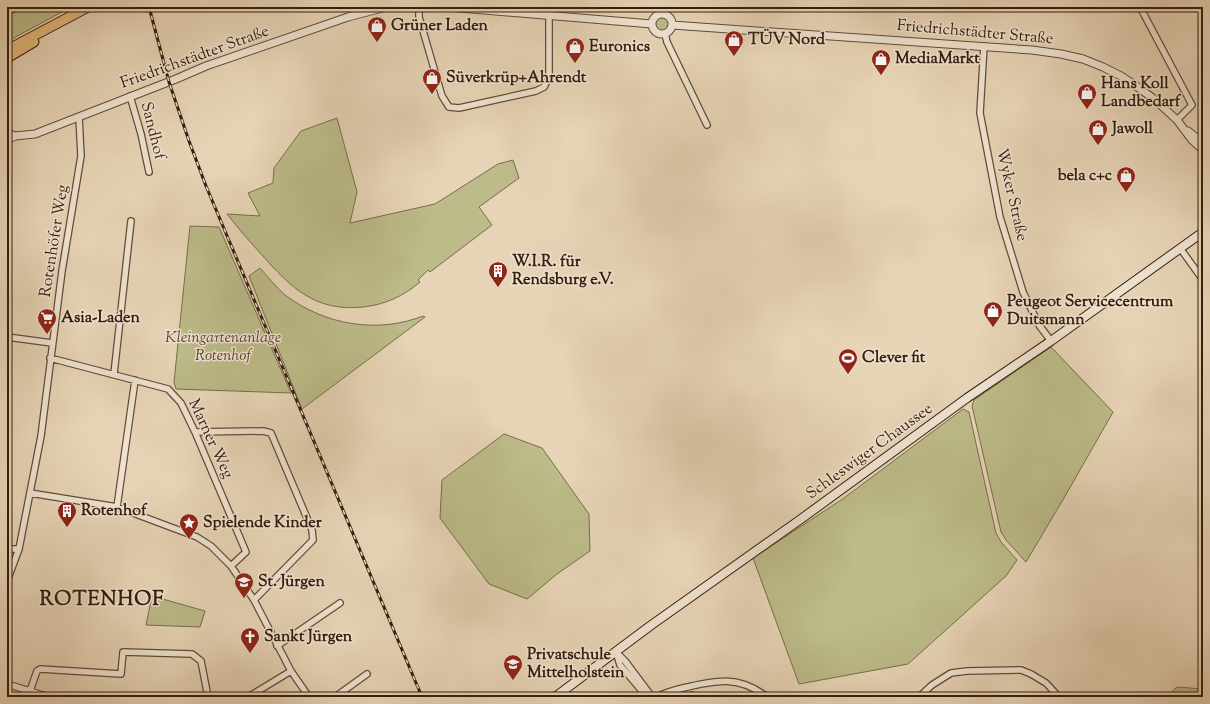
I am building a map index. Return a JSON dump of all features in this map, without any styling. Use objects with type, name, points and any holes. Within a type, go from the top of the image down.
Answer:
[{"type":"main road","points":[[9,53],[88,7]]},
{"type":"main road","name":"Schleswiger Chaussee","points":[[555,697],[650,626],[1203,232]]},
{"type":"street","name":"Friedrichstädter Straße","points":[[7,140],[15,136],[35,134],[206,66],[348,17],[386,7]]},
{"type":"street","points":[[419,7],[418,17],[442,96],[449,107],[459,108],[536,91],[544,87],[549,77],[549,16]]},
{"type":"street","points":[[448,7],[652,24]]},
{"type":"street","points":[[1140,7],[1192,105],[1179,123]]},
{"type":"street","points":[[659,10],[670,17],[672,25],[671,30],[665,34],[655,32],[652,24],[654,17],[659,10]]},
{"type":"street","name":"Friedrichstädter Straße","points":[[672,25],[984,46],[1061,54],[1100,66],[1121,76],[1154,99],[1203,143]]},
{"type":"street","points":[[665,34],[667,42],[707,125]]},
{"type":"street","name":"Wyker Straße","points":[[984,46],[980,113],[1000,217],[1022,292],[1039,325],[1050,341]]},
{"type":"street","name":"Sandhof","points":[[130,96],[149,172]]},
{"type":"street","name":"Rotenhöfer Weg","points":[[7,581],[19,549],[41,436],[52,343],[81,156],[79,117]]},
{"type":"street","name":"Friedrichstädter Straße","points":[[1179,123],[1192,140],[1203,150]]},
{"type":"street","name":"Friedrichstädter Straße","points":[[7,133],[15,136]]},
{"type":"street","points":[[114,374],[131,221]]},
{"type":"street","points":[[1180,248],[1203,280]]},
{"type":"street","points":[[7,337],[52,343]]},
{"type":"street","name":"Marner Weg","points":[[50,358],[168,389],[181,403],[246,552],[231,566]]},
{"type":"street","points":[[117,507],[135,380]]},
{"type":"street","points":[[194,432],[263,431],[271,433],[312,530],[313,540],[254,600]]},
{"type":"street","points":[[30,493],[117,507],[196,537],[211,546],[231,566],[254,600],[291,671],[309,697]]},
{"type":"street","points":[[7,549],[19,549]]},
{"type":"street","points":[[277,646],[340,604]]},
{"type":"street","points":[[30,691],[37,671],[40,669],[121,674],[123,652],[192,654],[201,661],[208,697]]},
{"type":"street","points":[[616,652],[620,665],[647,697]]},
{"type":"street","points":[[616,652],[625,661],[652,697]]},
{"type":"street","points":[[920,697],[932,685],[952,673],[967,671],[1021,670],[1046,683],[1058,697]]},
{"type":"street","points":[[248,697],[291,671]]},
{"type":"street","points":[[335,697],[367,674]]},
{"type":"street","points":[[657,697],[714,681],[730,681],[749,686],[767,697]]},
{"type":"street","points":[[7,684],[49,697]]},
{"type":"green space","points":[[31,7],[71,7],[10,40],[10,14]]},
{"type":"green space","points":[[662,17],[667,19],[669,24],[667,29],[662,31],[657,29],[655,24],[657,19]]},
{"type":"green space","points":[[337,118],[357,192],[350,223],[435,204],[498,164],[513,160],[519,178],[479,207],[492,225],[430,272],[428,270],[418,280],[420,282],[407,292],[386,302],[371,306],[346,308],[331,306],[306,295],[283,278],[227,214],[260,216],[248,193],[273,183],[274,168],[301,131]]},
{"type":"green space","name":"Kleingartenanlage Rotenhof","points":[[190,226],[219,227],[291,393],[176,389],[174,382]]},
{"type":"green space","points":[[260,268],[285,295],[301,305],[334,320],[352,324],[388,325],[423,316],[425,317],[302,409],[249,276]]},
{"type":"green space","points":[[1051,347],[1113,412],[1026,562],[1006,540],[1001,532],[972,406],[974,400]]},
{"type":"green space","points":[[963,409],[969,412],[996,533],[1001,542],[1017,560],[1006,576],[908,664],[799,684],[753,558],[844,498]]},
{"type":"green space","points":[[504,434],[542,448],[589,514],[590,551],[557,574],[527,599],[489,584],[440,518],[442,480]]},
{"type":"green space","points":[[152,596],[205,611],[200,627],[146,625]]},
{"type":"green space","points":[[1177,687],[1203,689],[1203,697],[1166,697]]},
{"type":"green space","points":[[693,691],[695,697],[675,697]]},
{"type":"railway","points":[[149,7],[169,82],[206,186],[422,697]]},
{"type":"place","name":"Grüner Laden","points":[[377,43]]},
{"type":"place","name":"TÜV Nord","points":[[734,57]]},
{"type":"place","name":"Euronics","points":[[575,64]]},
{"type":"place","name":"MediaMarkt","points":[[881,76]]},
{"type":"place","name":"Süverkrüp+Ahrendt","points":[[432,95]]},
{"type":"place","name":"Hans Koll Landbedarf","points":[[1087,110]]},
{"type":"place","name":"Jawoll","points":[[1098,146]]},
{"type":"place","name":"bela c+c","points":[[1126,193]]},
{"type":"place","name":"W.I.R. für Rendsburg e.V.","points":[[498,288]]},
{"type":"place","name":"Peugeot Servicecentrum Duitsmann","points":[[993,328]]},
{"type":"place","name":"Asia-Laden","points":[[47,335]]},
{"type":"place","name":"Clever fit","points":[[848,375]]},
{"type":"place","name":"Rotenhof","points":[[67,528]]},
{"type":"place","name":"Spielende Kinder","points":[[189,540]]},
{"type":"place","name":"St. Jürgen","points":[[244,599]]},
{"type":"place","name":"Sankt Jürgen","points":[[250,654]]},
{"type":"place","name":"Privatschule Mittelholstein","points":[[513,681]]},
{"type":"district","name":"ROTENHOF","points":[[102,600]]}]
